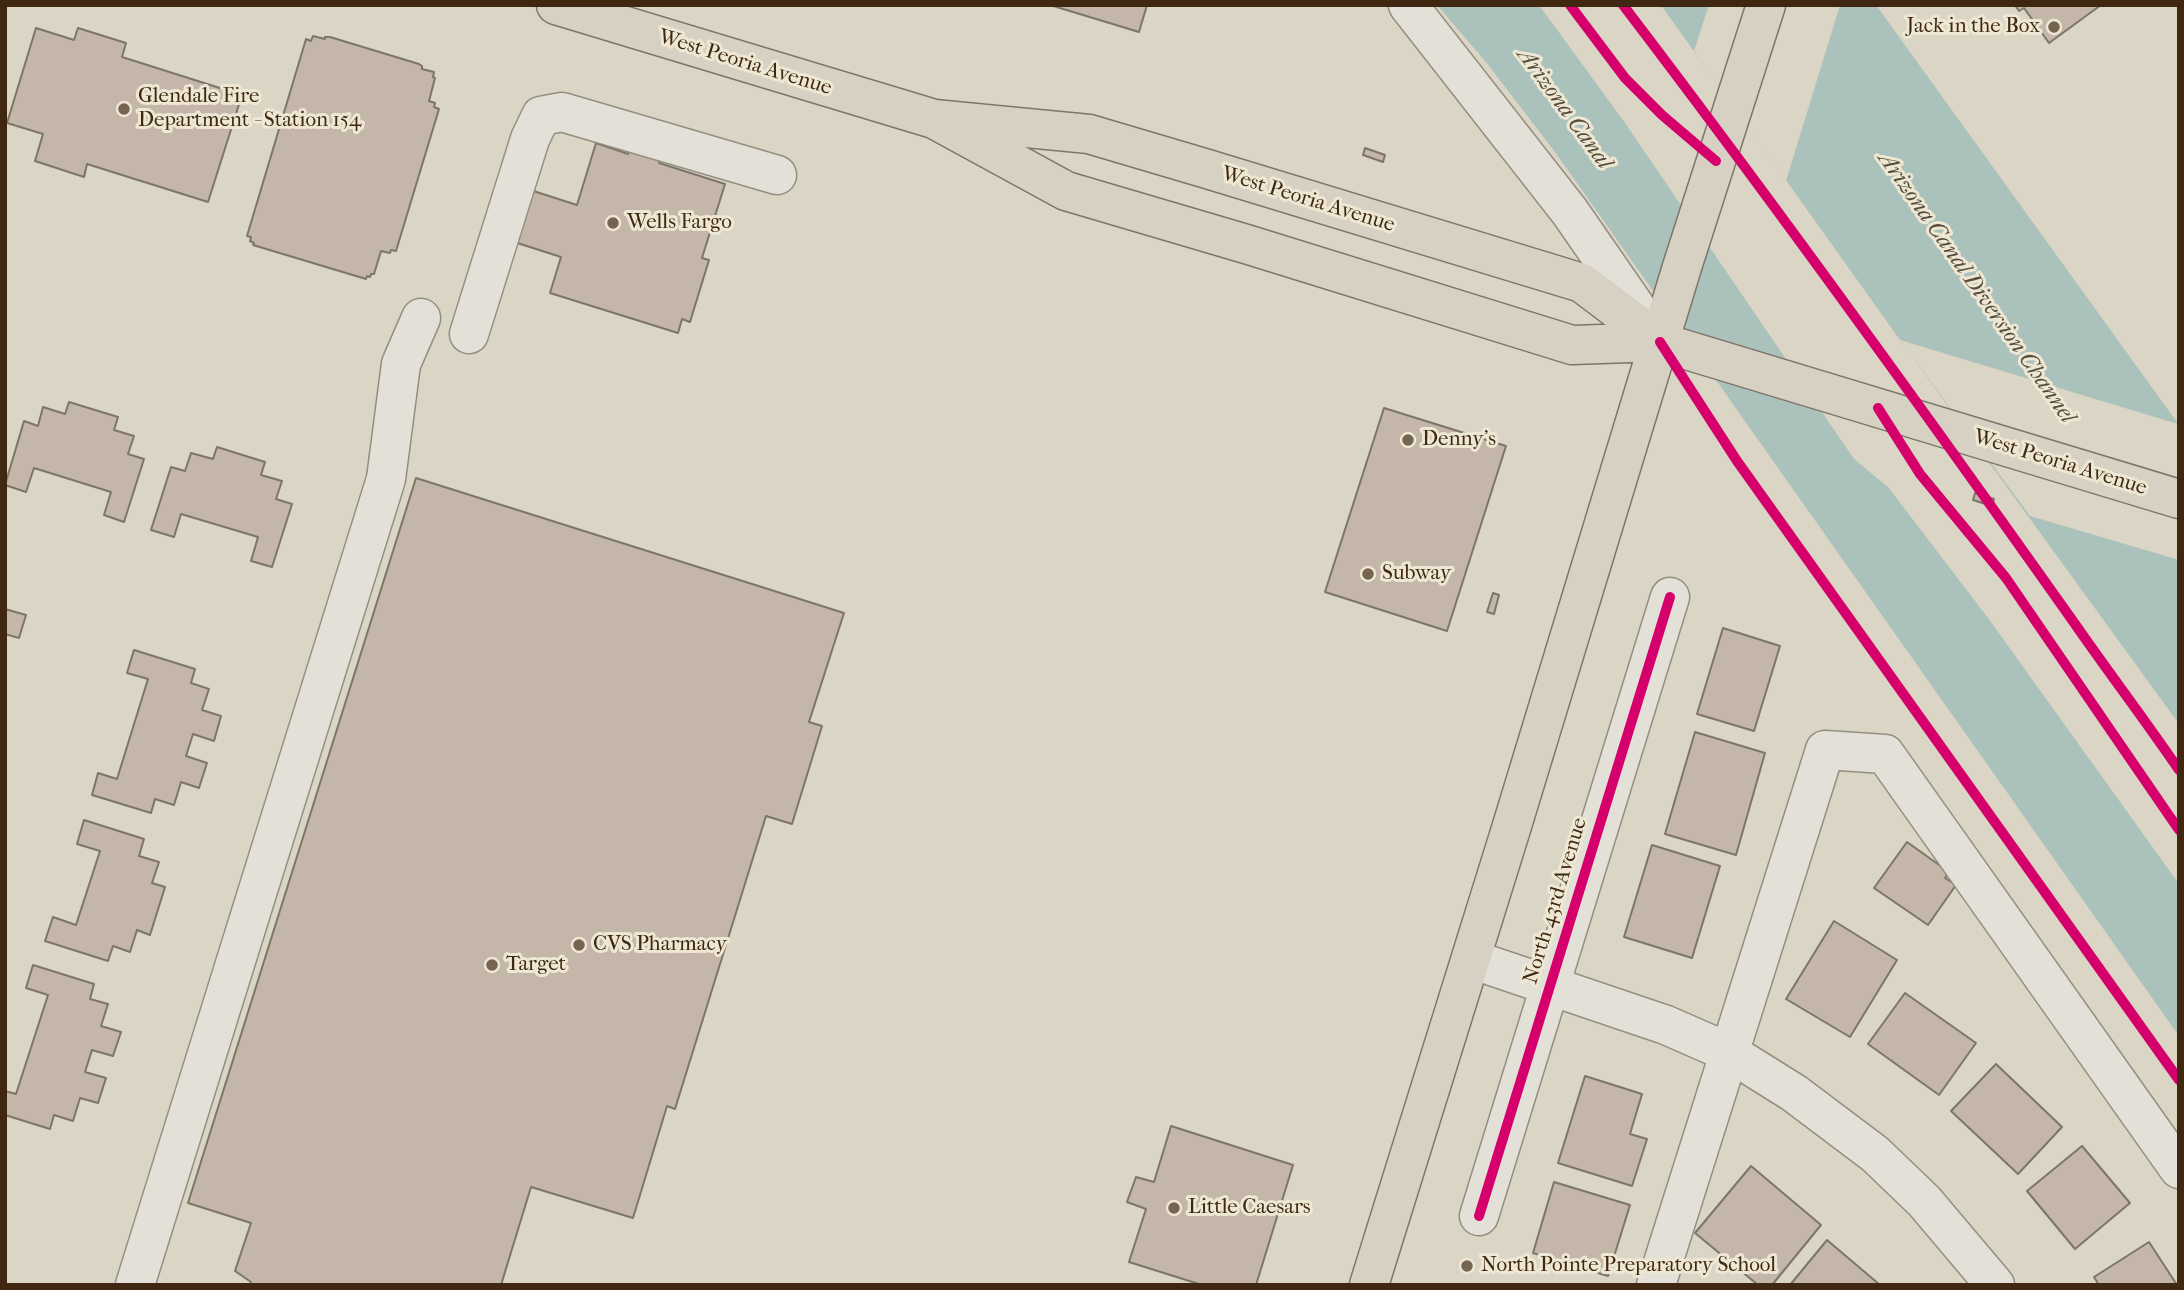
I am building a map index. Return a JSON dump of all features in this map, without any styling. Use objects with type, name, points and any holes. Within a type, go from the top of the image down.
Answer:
[{"type":"main road","name":"West Peoria Avenue","points":[[556,5],[934,119],[1089,134],[1556,276],[1582,284],[1660,342]]},
{"type":"main road","points":[[1369,1285],[1682,267],[1766,5]]},
{"type":"main road","name":"West Peoria Avenue","points":[[934,119],[1066,191],[1258,247],[1572,345],[1660,342],[2179,499]]},
{"type":"street","points":[[1408,5],[1570,212],[1660,342]]},
{"type":"street","points":[[469,334],[530,139],[541,116],[562,111],[777,175]]},
{"type":"street","points":[[135,1285],[386,479],[401,364],[421,318]]},
{"type":"street","name":"North 43rd Avenue","points":[[1479,1216],[1670,597]]},
{"type":"street","points":[[1656,1285],[1825,750],[1885,754],[2179,1169]]},
{"type":"street","points":[[1471,959],[1667,1025],[1730,1053],[1794,1093],[1875,1154],[1924,1201],[1995,1285]]},
{"type":"water","name":"Arizona Canal","points":[[1437,5],[1539,5],[1625,123],[1854,459],[1888,487],[1988,618],[2179,884],[2179,1036],[1555,152],[1486,62]]},
{"type":"water","name":"Arizona Canal Diversion Channel","points":[[1661,5],[1876,5],[2179,425],[2179,724],[1900,340]]},
{"type":"pier","points":[[1709,5],[1840,5],[1786,181],[1694,51]]},
{"type":"pier","points":[[1900,340],[2178,424],[2179,560],[2030,516]]},
{"type":"building","points":[[1050,5],[1147,5],[1139,32]]},
{"type":"building","name":"Jack in the Box","points":[[2015,5],[2101,5],[2049,43],[2024,8],[2019,11]]},
{"type":"building","name":"Glendale Fire Department - Station 154","points":[[36,28],[74,40],[78,28],[126,43],[122,57],[242,95],[208,202],[87,164],[84,177],[35,161],[43,134],[7,123]]},
{"type":"building","points":[[313,36],[325,39],[330,37],[419,64],[422,69],[434,72],[429,101],[435,103],[434,107],[439,109],[396,251],[381,251],[374,274],[366,279],[253,245],[251,237],[247,236],[306,39],[311,41]]},
{"type":"building","name":"Wells Fargo","points":[[596,143],[628,154],[631,145],[661,154],[659,163],[725,184],[702,258],[709,260],[690,322],[682,319],[678,333],[550,293],[561,257],[508,240],[524,188],[577,205]]},
{"type":"building","points":[[1365,148],[1385,155],[1383,162],[1363,155]]},
{"type":"building","points":[[69,402],[118,417],[114,430],[134,436],[128,454],[144,459],[124,522],[104,515],[111,492],[34,468],[26,492],[5,485],[24,421],[38,426],[43,407],[65,414]]},
{"type":"building","points":[[1384,408],[1506,446],[1447,631],[1325,592]]},
{"type":"building","points":[[217,447],[265,462],[261,475],[282,481],[276,499],[292,504],[272,567],[251,561],[258,537],[181,514],[174,537],[151,530],[171,467],[185,471],[191,453],[213,459]]},
{"type":"building","name":"Target","points":[[416,478],[844,613],[809,722],[822,726],[792,824],[766,816],[675,1109],[667,1106],[633,1218],[531,1187],[501,1285],[250,1285],[251,1282],[235,1271],[251,1223],[188,1203]]},
{"type":"building","points":[[1975,493],[1994,499],[1992,506],[1973,500]]},
{"type":"building","points":[[1493,593],[1499,595],[1494,614],[1487,612]]},
{"type":"building","points":[[5,609],[26,615],[19,638],[5,634]]},
{"type":"building","points":[[1723,628],[1780,646],[1754,731],[1697,714]]},
{"type":"building","points":[[134,650],[195,669],[191,683],[209,689],[202,710],[221,716],[214,741],[193,734],[186,756],[207,763],[199,788],[181,782],[174,805],[155,799],[151,813],[92,795],[98,773],[117,779],[148,679],[127,673]]},
{"type":"building","points":[[1695,732],[1765,753],[1736,855],[1665,834]]},
{"type":"building","points":[[84,820],[144,839],[139,856],[159,862],[152,883],[165,887],[150,935],[137,930],[130,952],[113,946],[108,961],[45,941],[53,917],[76,925],[100,851],[77,844]]},
{"type":"building","points":[[1907,842],[1949,872],[1945,878],[1956,885],[1928,925],[1874,888]]},
{"type":"building","points":[[1652,845],[1720,866],[1692,958],[1624,937]]},
{"type":"building","points":[[1834,921],[1897,960],[1850,1037],[1786,999]]},
{"type":"building","points":[[33,965],[94,984],[90,999],[108,1004],[101,1026],[121,1032],[113,1056],[92,1050],[85,1072],[106,1078],[98,1103],[80,1098],[73,1121],[54,1115],[50,1129],[5,1115],[5,1091],[16,1094],[48,995],[26,988]]},
{"type":"building","points":[[1905,993],[1976,1043],[1939,1095],[1868,1044]]},
{"type":"building","points":[[1996,1064],[2062,1127],[2018,1174],[1951,1111]]},
{"type":"building","points":[[1585,1076],[1642,1094],[1630,1134],[1647,1139],[1632,1186],[1558,1163]]},
{"type":"building","points":[[1171,1126],[1293,1165],[1256,1285],[1202,1285],[1129,1262],[1146,1209],[1127,1202],[1136,1177],[1154,1182]]},
{"type":"building","points":[[2082,1146],[2130,1203],[2075,1249],[2027,1191]]},
{"type":"building","points":[[1751,1166],[1821,1225],[1772,1285],[1758,1285],[1695,1233]]},
{"type":"building","points":[[1554,1182],[1630,1205],[1608,1276],[1533,1253]]},
{"type":"building","points":[[1827,1240],[1880,1285],[1790,1285]]},
{"type":"building","points":[[2149,1242],[2177,1285],[2099,1285],[2094,1277]]},
{"type":"cycle path","points":[[1570,5],[1625,78],[1662,115],[1716,161]]},
{"type":"cycle path","points":[[1623,5],[1852,312],[2179,770]]},
{"type":"cycle path","points":[[1660,342],[1737,461],[2179,1080]]},
{"type":"cycle path","points":[[1878,408],[1920,474],[2006,578],[2179,830]]},
{"type":"cycle path","points":[[1479,1216],[1670,597]]},
{"type":"place","name":"Jack in the Box","points":[[2054,27]]},
{"type":"place","name":"Glendale Fire Department - Station 154","points":[[124,109]]},
{"type":"place","name":"Wells Fargo","points":[[613,223]]},
{"type":"place","name":"Denny's","points":[[1408,440]]},
{"type":"place","name":"Subway","points":[[1368,574]]},
{"type":"place","name":"CVS Pharmacy","points":[[579,945]]},
{"type":"place","name":"Target","points":[[492,965]]},
{"type":"place","name":"Little Caesars","points":[[1174,1208]]},
{"type":"place","name":"North Pointe Preparatory School","points":[[1467,1266]]}]
